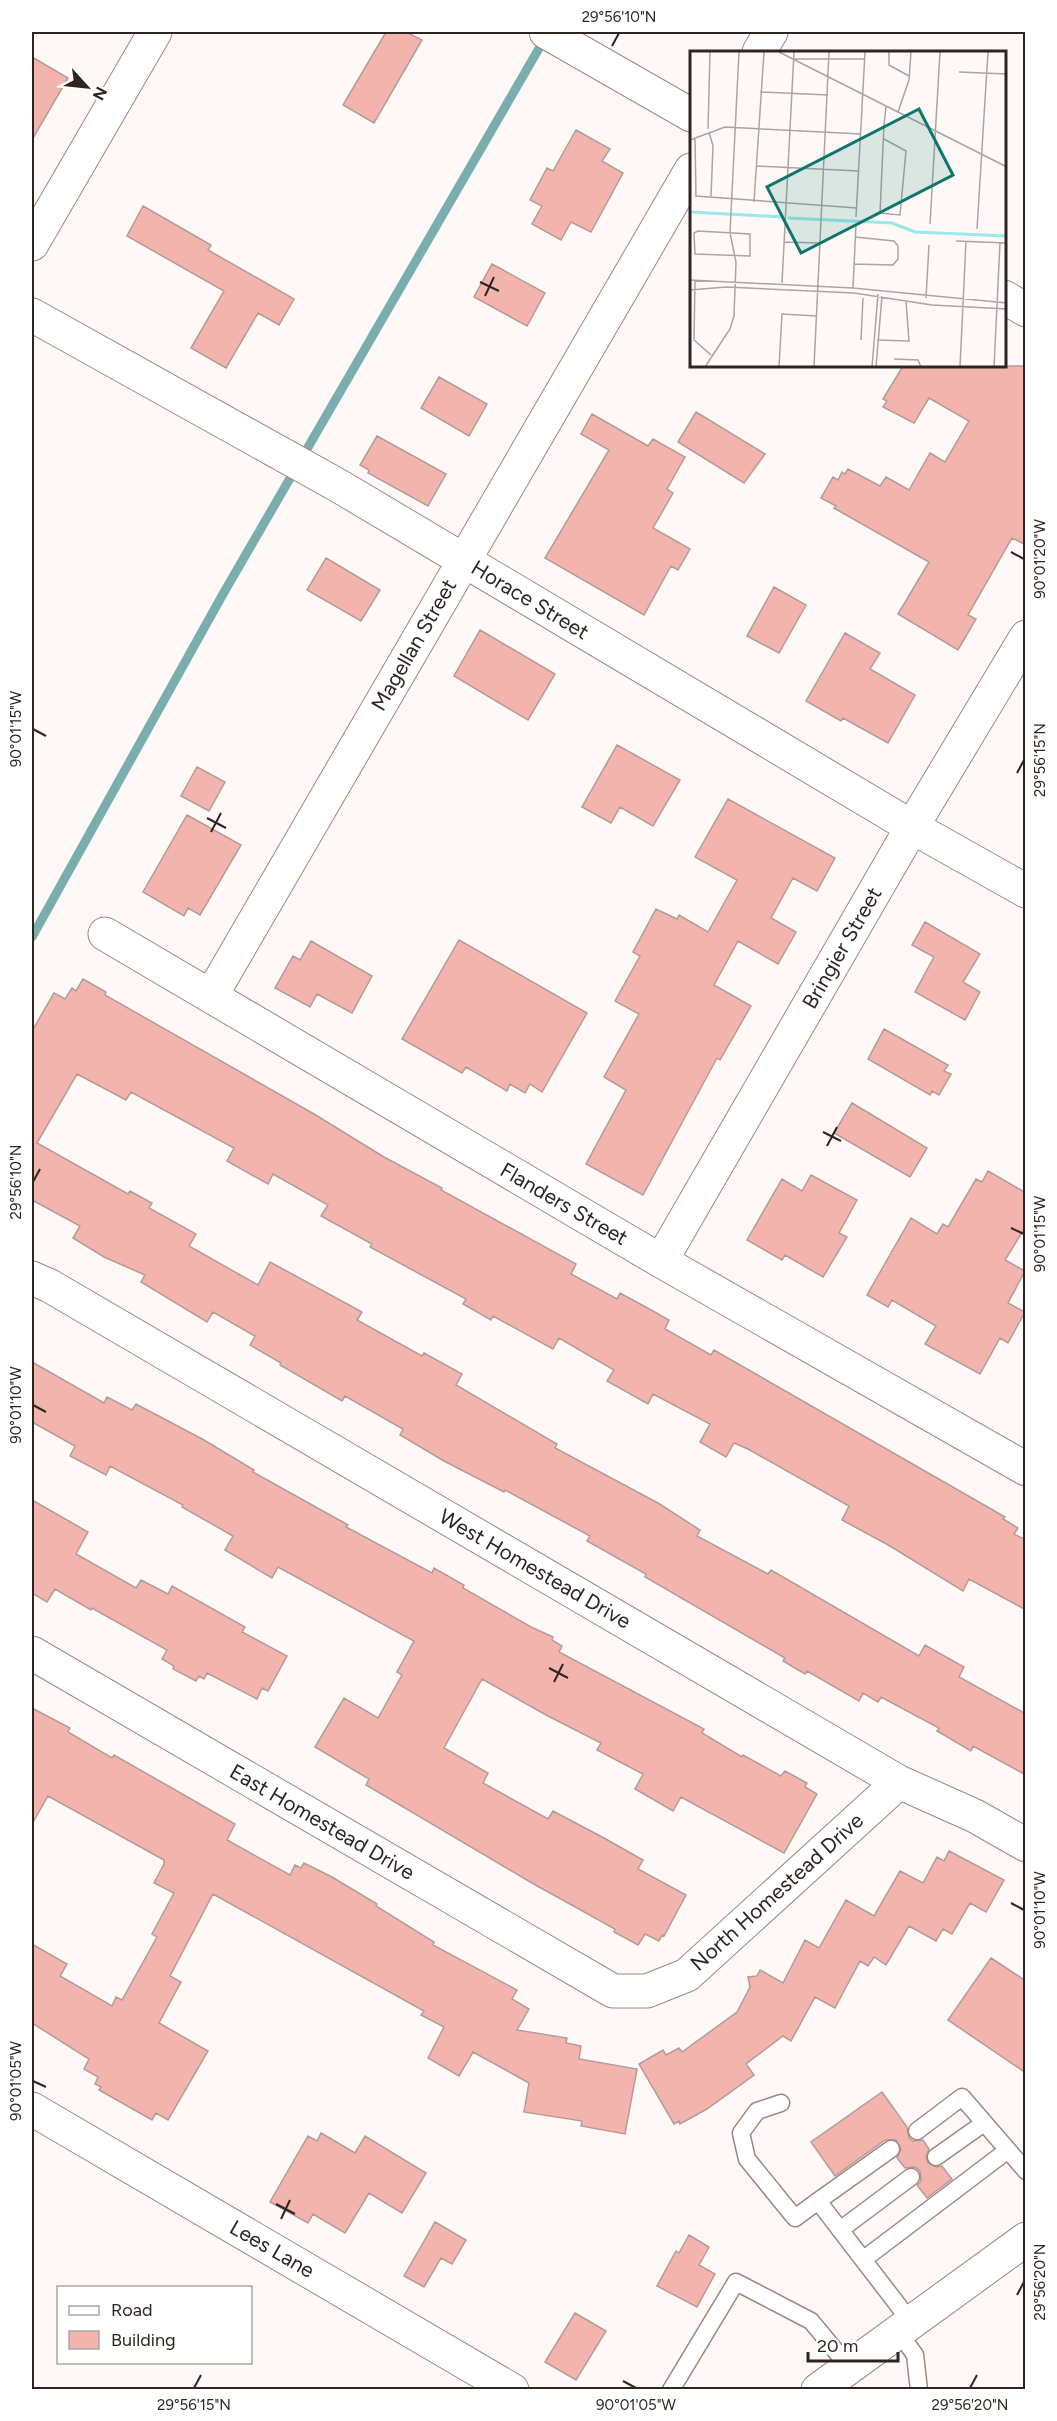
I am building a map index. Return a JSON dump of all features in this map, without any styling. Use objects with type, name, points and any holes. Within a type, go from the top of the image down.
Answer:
[{"type":"street","points":[[32,244],[155,32]]},
{"type":"street","points":[[546,32],[690,114]]},
{"type":"street","points":[[760,51],[771,32]]},
{"type":"street","name":"Magellan Street","points":[[211,996],[690,172]]},
{"type":"street","points":[[1006,298],[1026,310]]},
{"type":"street","name":"Horace Street","points":[[32,315],[339,486],[912,826],[1026,891]]},
{"type":"street","name":"Bringier Street","points":[[661,1261],[912,826],[1026,637]]},
{"type":"street","name":"Flanders Street","points":[[105,934],[661,1261],[1026,1469]]},
{"type":"street","name":"West Homestead Drive","points":[[40,1282],[899,1782],[975,1816],[1026,1845]]},
{"type":"street","name":"East Homestead Drive","points":[[32,1653],[613,1991]]},
{"type":"street","name":"North Homestead Drive","points":[[613,1991],[647,1991],[687,1975],[899,1782]]},
{"type":"street","name":"Lees Lane","points":[[32,2109],[512,2390]]},
{"type":"street","points":[[818,2390],[1026,2239]]},
{"type":"lane","points":[[916,2131],[962,2097],[1026,2171]]},
{"type":"lane","points":[[781,2103],[757,2111],[741,2133],[747,2159],[795,2218],[891,2149]]},
{"type":"lane","points":[[936,2157],[984,2123]]},
{"type":"lane","points":[[864,2259],[1008,2150]]},
{"type":"lane","points":[[840,2230],[911,2177]]},
{"type":"lane","points":[[818,2201],[864,2259],[904,2327],[915,2355],[919,2390]]},
{"type":"lane","points":[[671,2390],[736,2282],[811,2321],[849,2367]]},
{"type":"building","points":[[386,32],[406,32],[422,40],[374,123],[343,105]]},
{"type":"building","points":[[32,57],[68,78],[32,140]]},
{"type":"building","points":[[576,130],[610,149],[602,161],[623,173],[591,232],[571,222],[561,240],[532,224],[542,206],[530,200],[547,168],[553,171]]},
{"type":"building","points":[[143,206],[211,245],[208,250],[294,299],[279,325],[258,313],[226,368],[191,348],[224,291],[127,236]]},
{"type":"building","points":[[492,264],[545,293],[527,326],[474,297]]},
{"type":"building","points":[[1026,366],[1026,545],[1012,538],[968,615],[976,619],[958,650],[898,614],[929,562],[834,508],[836,506],[821,498],[833,477],[838,480],[842,472],[845,474],[848,469],[880,486],[886,477],[909,490],[930,453],[945,462],[969,421],[929,398],[914,423],[883,407],[887,401],[883,399],[902,368]]},
{"type":"building","points":[[439,377],[487,404],[469,436],[421,408]]},
{"type":"building","points":[[696,412],[765,454],[744,483],[678,442]]},
{"type":"building","points":[[592,414],[648,446],[653,439],[685,457],[667,489],[673,493],[653,528],[690,549],[678,570],[671,566],[644,615],[545,558],[609,450],[581,434]]},
{"type":"building","points":[[377,436],[446,474],[428,506],[368,473],[369,470],[360,465]]},
{"type":"building","points":[[326,558],[380,590],[361,621],[307,590]]},
{"type":"building","points":[[774,587],[806,605],[779,653],[747,636]]},
{"type":"building","points":[[480,630],[555,674],[528,720],[454,676]]},
{"type":"building","points":[[845,633],[880,653],[870,669],[915,695],[888,743],[843,718],[841,721],[806,701]]},
{"type":"building","points":[[617,745],[680,780],[653,826],[620,807],[611,823],[582,807]]},
{"type":"building","points":[[197,767],[225,782],[209,811],[181,796]]},
{"type":"building","points":[[728,799],[835,858],[817,891],[793,878],[771,918],[796,932],[778,964],[738,941],[714,985],[751,1006],[720,1060],[717,1058],[643,1195],[586,1164],[626,1090],[604,1077],[639,1014],[615,1001],[640,956],[633,952],[656,909],[677,919],[679,915],[708,932],[737,880],[695,857]]},
{"type":"building","points":[[187,815],[241,845],[200,915],[188,908],[184,916],[143,892]]},
{"type":"building","points":[[925,922],[980,954],[963,982],[980,992],[965,1020],[915,992],[934,957],[912,945]]},
{"type":"building","points":[[459,940],[587,1013],[542,1092],[530,1084],[525,1093],[510,1084],[507,1091],[466,1067],[462,1073],[402,1039]]},
{"type":"building","points":[[311,941],[372,976],[352,1013],[317,994],[310,1007],[275,988],[293,956],[300,960]]},
{"type":"building","points":[[83,979],[106,992],[105,995],[314,1114],[384,1157],[442,1188],[441,1190],[576,1264],[571,1274],[617,1299],[620,1293],[669,1320],[665,1329],[711,1355],[714,1350],[1005,1517],[1003,1519],[1018,1528],[1014,1534],[1026,1540],[1026,1610],[969,1579],[963,1591],[890,1546],[842,1520],[849,1506],[748,1449],[734,1443],[726,1457],[700,1442],[710,1424],[653,1394],[648,1404],[607,1381],[614,1370],[559,1338],[553,1349],[493,1316],[491,1320],[463,1304],[466,1299],[370,1247],[372,1244],[321,1216],[328,1205],[273,1174],[268,1184],[227,1161],[234,1148],[131,1092],[126,1100],[77,1074],[37,1143],[128,1194],[130,1191],[152,1203],[149,1208],[196,1234],[189,1246],[258,1285],[270,1262],[362,1312],[357,1320],[422,1356],[424,1353],[462,1374],[456,1385],[557,1444],[555,1448],[658,1503],[700,1530],[697,1536],[768,1574],[771,1570],[919,1656],[925,1645],[964,1667],[959,1677],[1026,1714],[1026,1775],[973,1746],[971,1751],[937,1731],[939,1728],[881,1697],[878,1702],[863,1693],[859,1701],[807,1671],[805,1674],[783,1661],[785,1658],[587,1541],[590,1536],[505,1490],[504,1492],[444,1461],[400,1435],[403,1429],[345,1396],[342,1401],[280,1365],[281,1363],[250,1345],[255,1336],[213,1312],[207,1322],[141,1282],[145,1275],[104,1257],[73,1238],[80,1226],[32,1200],[32,1031],[54,993],[65,999],[72,988],[76,991]]},
{"type":"building","points":[[884,1029],[948,1065],[944,1071],[951,1074],[939,1095],[932,1091],[930,1095],[868,1059]]},
{"type":"building","points":[[852,1103],[927,1148],[910,1177],[834,1133]]},
{"type":"building","points":[[988,1171],[1026,1193],[1026,1226],[1005,1260],[1025,1271],[1008,1303],[1025,1312],[1008,1343],[1000,1338],[980,1374],[925,1344],[936,1326],[892,1300],[888,1307],[867,1295],[911,1218],[937,1234],[943,1224],[948,1227],[976,1179],[982,1182]]},
{"type":"building","points":[[811,1175],[857,1200],[839,1233],[847,1237],[823,1277],[785,1255],[782,1260],[747,1240],[782,1179],[802,1191]]},
{"type":"building","points":[[32,1362],[104,1403],[107,1397],[132,1410],[136,1404],[204,1440],[254,1470],[253,1472],[348,1525],[346,1527],[432,1573],[434,1568],[464,1585],[463,1588],[553,1637],[552,1640],[562,1646],[559,1652],[704,1729],[702,1733],[742,1757],[743,1755],[781,1776],[785,1771],[807,1783],[805,1787],[817,1794],[784,1853],[681,1797],[673,1811],[635,1789],[643,1774],[597,1750],[601,1743],[482,1679],[444,1748],[488,1773],[483,1783],[548,1819],[553,1811],[604,1838],[643,1860],[638,1869],[686,1895],[659,1941],[645,1934],[638,1945],[614,1932],[615,1929],[366,1785],[369,1779],[315,1747],[344,1698],[378,1718],[402,1675],[397,1672],[414,1641],[278,1567],[272,1578],[225,1550],[233,1536],[182,1507],[183,1505],[110,1466],[106,1475],[70,1456],[75,1446],[32,1422]]},
{"type":"building","points":[[32,1500],[88,1532],[76,1554],[136,1588],[141,1580],[168,1594],[172,1586],[245,1627],[242,1632],[287,1656],[268,1691],[262,1688],[257,1699],[207,1673],[204,1679],[199,1676],[196,1681],[173,1669],[174,1666],[162,1659],[167,1650],[92,1608],[91,1610],[55,1589],[47,1602],[32,1593]]},
{"type":"building","points":[[32,1708],[70,1728],[68,1732],[112,1758],[114,1755],[235,1824],[227,1840],[290,1875],[295,1865],[301,1868],[304,1863],[332,1877],[434,1942],[433,1945],[517,1990],[512,1999],[529,2009],[517,2030],[567,2038],[566,2043],[581,2046],[579,2059],[637,2069],[625,2134],[581,2126],[582,2121],[524,2112],[529,2083],[473,2052],[459,2076],[428,2058],[444,2027],[421,2015],[424,2011],[213,1894],[170,1976],[181,1982],[159,2023],[208,2051],[168,2120],[156,2113],[152,2120],[99,2090],[101,2087],[95,2084],[98,2077],[84,2069],[89,2059],[32,2023],[32,1944],[67,1964],[60,1976],[112,2006],[116,1997],[122,2000],[157,1937],[152,1934],[174,1893],[154,1883],[164,1860],[48,1796],[32,1824]]},
{"type":"building","points":[[949,1851],[1004,1880],[986,1912],[970,1903],[952,1934],[943,1929],[936,1941],[909,1926],[886,1965],[874,1957],[868,1966],[860,1961],[835,2008],[815,1997],[791,2041],[783,2036],[746,2064],[754,2075],[707,2109],[680,2124],[679,2121],[674,2124],[639,2064],[663,2050],[666,2055],[679,2048],[682,2052],[737,2012],[750,1987],[748,1977],[757,1976],[760,1970],[783,1983],[805,1940],[819,1948],[846,1900],[874,1916],[900,1871],[923,1883],[937,1857],[944,1861]]},
{"type":"building","points":[[991,1958],[1026,1981],[1026,2073],[948,2020]]},
{"type":"building","points":[[882,2092],[907,2127],[909,2138],[913,2141],[923,2140],[929,2149],[926,2157],[928,2163],[936,2167],[942,2166],[952,2179],[927,2198],[917,2185],[921,2181],[920,2171],[915,2167],[905,2168],[897,2158],[901,2149],[896,2140],[885,2140],[835,2176],[811,2142]]},
{"type":"building","points":[[321,2133],[355,2153],[365,2136],[426,2173],[402,2213],[369,2193],[345,2233],[313,2214],[308,2223],[270,2202],[308,2136],[317,2141]]},
{"type":"building","points":[[435,2222],[466,2240],[452,2264],[441,2258],[424,2287],[404,2276]]},
{"type":"building","points":[[689,2235],[709,2247],[699,2265],[715,2274],[697,2307],[657,2286],[676,2251],[679,2253]]},
{"type":"building","points":[[575,2313],[606,2331],[576,2380],[545,2362]]},
{"type":"waterway","points":[[32,937],[223,594],[545,38]]}]
